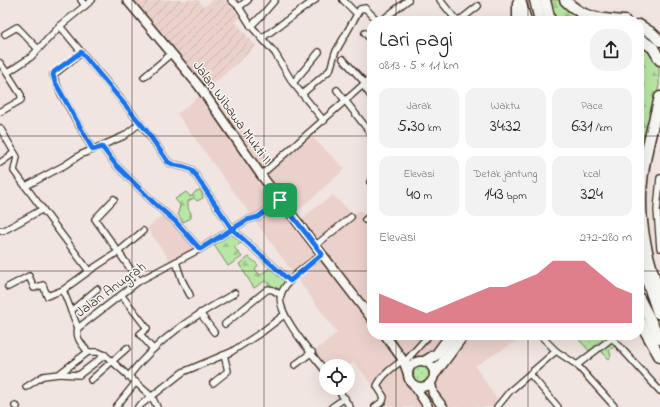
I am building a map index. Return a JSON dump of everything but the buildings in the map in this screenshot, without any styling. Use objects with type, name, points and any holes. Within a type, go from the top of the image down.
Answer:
[{"type":"highway","points":[[518,16],[519,0]]},
{"type":"highway","points":[[519,0],[524,16]]},
{"type":"highway","points":[[535,0],[539,16]]},
{"type":"highway","points":[[545,0],[549,16]]},
{"type":"highway","points":[[564,0],[572,8],[587,16]]},
{"type":"highway","points":[[644,28],[660,41]]},
{"type":"highway","points":[[644,42],[652,48],[660,60]]},
{"type":"highway","points":[[644,175],[647,154],[660,97]]},
{"type":"highway","points":[[660,124],[651,161],[647,211],[652,257],[660,281]]},
{"type":"highway","points":[[644,234],[660,295]]},
{"type":"highway","points":[[644,272],[659,315]]},
{"type":"highway","points":[[644,284],[659,315]]},
{"type":"highway","points":[[644,308],[660,339]]},
{"type":"highway","points":[[644,329],[660,357]]},
{"type":"highway","points":[[421,361],[437,354],[447,340]]},
{"type":"highway","points":[[435,373],[459,340]]},
{"type":"main road","name":"Jalan Wibawa Mukti II","points":[[127,0],[199,86],[261,176],[367,312]]},
{"type":"main road","points":[[388,340],[403,362],[410,380],[428,407]]},
{"type":"main road","points":[[403,362],[421,361],[430,364],[435,373],[431,383],[433,394],[443,407]]},
{"type":"main road","points":[[408,374],[409,369],[421,361]]},
{"type":"main road","points":[[414,385],[423,387],[431,383]]},
{"type":"street","points":[[81,0],[85,6]]},
{"type":"street","points":[[7,73],[31,56],[37,48],[60,26],[92,0]]},
{"type":"street","points":[[231,0],[239,7],[251,26],[275,53],[293,83],[324,121]]},
{"type":"street","points":[[239,7],[248,0]]},
{"type":"street","points":[[251,26],[264,14],[275,0]]},
{"type":"street","points":[[262,38],[315,0]]},
{"type":"street","points":[[343,0],[357,14]]},
{"type":"street","points":[[387,16],[408,0]]},
{"type":"street","points":[[440,0],[454,16]]},
{"type":"street","points":[[465,16],[478,6]]},
{"type":"street","points":[[302,94],[330,70],[334,52],[360,9],[365,8],[373,16]]},
{"type":"street","points":[[60,26],[140,123],[168,162],[173,165],[186,166],[192,170],[232,229],[290,281]]},
{"type":"street","points":[[5,34],[17,27],[37,48]]},
{"type":"street","points":[[81,52],[53,75],[61,94],[93,150]]},
{"type":"street","points":[[293,83],[319,52]]},
{"type":"street","points":[[144,77],[172,53]]},
{"type":"street","points":[[343,60],[367,89]]},
{"type":"street","points":[[0,64],[21,95],[21,100],[0,112]]},
{"type":"street","points":[[261,176],[367,81]]},
{"type":"street","points":[[337,90],[367,128]]},
{"type":"street","points":[[26,186],[65,165],[80,155],[102,147],[124,136],[140,123]]},
{"type":"street","points":[[0,128],[14,153],[17,162],[14,170],[89,271]]},
{"type":"street","points":[[102,147],[116,165],[155,204],[175,221],[200,249]]},
{"type":"street","points":[[0,163],[14,153]]},
{"type":"street","points":[[660,178],[657,210],[660,248]]},
{"type":"street","points":[[114,199],[95,219],[139,281]]},
{"type":"street","name":"Jalan Anugrah","points":[[88,352],[78,339],[78,328],[122,296],[139,281],[200,249],[247,220],[258,217],[280,200]]},
{"type":"street","points":[[0,230],[3,231],[43,209]]},
{"type":"street","points":[[316,245],[351,217]]},
{"type":"street","points":[[8,287],[29,276],[34,288],[43,285],[47,296],[63,290],[118,252],[143,231]]},
{"type":"street","points":[[319,362],[284,315],[280,303],[281,295],[290,281],[322,254]]},
{"type":"street","points":[[176,262],[182,280],[190,295]]},
{"type":"street","points":[[71,311],[97,289]]},
{"type":"street","points":[[63,290],[78,328]]},
{"type":"street","points":[[225,324],[268,290],[273,290],[281,295]]},
{"type":"street","points":[[128,377],[152,348],[200,313],[235,293]]},
{"type":"street","points":[[122,296],[147,328],[140,334],[152,348]]},
{"type":"street","points":[[200,313],[214,332]]},
{"type":"street","points":[[138,407],[183,372],[208,360],[224,355],[262,332],[284,315]]},
{"type":"street","points":[[375,407],[383,401],[384,397],[377,386],[378,383],[392,368],[403,362],[424,340]]},
{"type":"street","points":[[545,340],[556,351],[577,365],[611,406]]},
{"type":"street","points":[[577,365],[610,340]]},
{"type":"street","points":[[617,340],[660,390]]},
{"type":"street","points":[[91,380],[127,348]]},
{"type":"street","points":[[497,407],[510,391],[556,351]]},
{"type":"street","points":[[59,374],[88,352],[98,352],[105,355],[128,377],[136,382],[152,397],[157,407]]},
{"type":"street","points":[[294,365],[312,352]]},
{"type":"street","points":[[26,387],[46,375],[79,375],[105,355]]},
{"type":"street","points":[[213,383],[228,371],[224,355]]},
{"type":"street","points":[[530,374],[558,407]]},
{"type":"street","points":[[116,407],[136,382]]},
{"type":"street","points":[[343,395],[350,407]]},
{"type":"street","points":[[332,407],[345,398]]},
{"type":"shaded area","points":[[133,0],[198,0],[204,7],[212,0],[225,0],[240,17],[235,22],[256,46],[208,89]]},
{"type":"shaded area","points":[[208,89],[273,165],[310,135],[345,169],[294,214],[299,220],[333,195],[353,214],[360,210],[367,216],[367,340],[518,340],[475,366],[502,407],[390,407],[355,363],[355,359],[319,360],[313,352],[337,333],[177,114]]},
{"type":"shaded area","points":[[165,213],[200,249],[172,264],[147,228]]},
{"type":"green space","points":[[550,0],[560,0],[568,8],[582,16],[555,16]]},
{"type":"green space","points":[[644,45],[659,63],[659,85],[644,158]]},
{"type":"green space","points":[[201,190],[203,198],[197,201],[194,198],[188,201],[188,208],[191,213],[191,218],[183,222],[178,214],[180,205],[175,199],[186,192],[191,197],[196,191]]},
{"type":"green space","points":[[232,231],[243,242],[234,247],[242,257],[228,266],[214,245]]},
{"type":"green space","points":[[249,257],[258,265],[255,269],[260,275],[270,268],[287,281],[279,292],[265,281],[254,288],[239,264]]},
{"type":"green space","points":[[579,340],[611,340],[616,345],[609,351],[611,355],[609,359],[598,348],[592,354]]},
{"type":"green space","points":[[422,365],[428,368],[431,374],[428,380],[422,383],[416,380],[413,374],[416,368]]},
{"type":"route","points":[[280,200],[258,217],[252,220],[247,220],[232,229],[200,249],[175,221],[155,204],[116,165],[102,147],[93,150],[61,94],[55,82],[53,75],[54,72],[81,52],[146,130],[168,162],[173,165],[186,166],[192,170],[232,229],[273,268],[290,281],[322,254],[280,200]]}]
